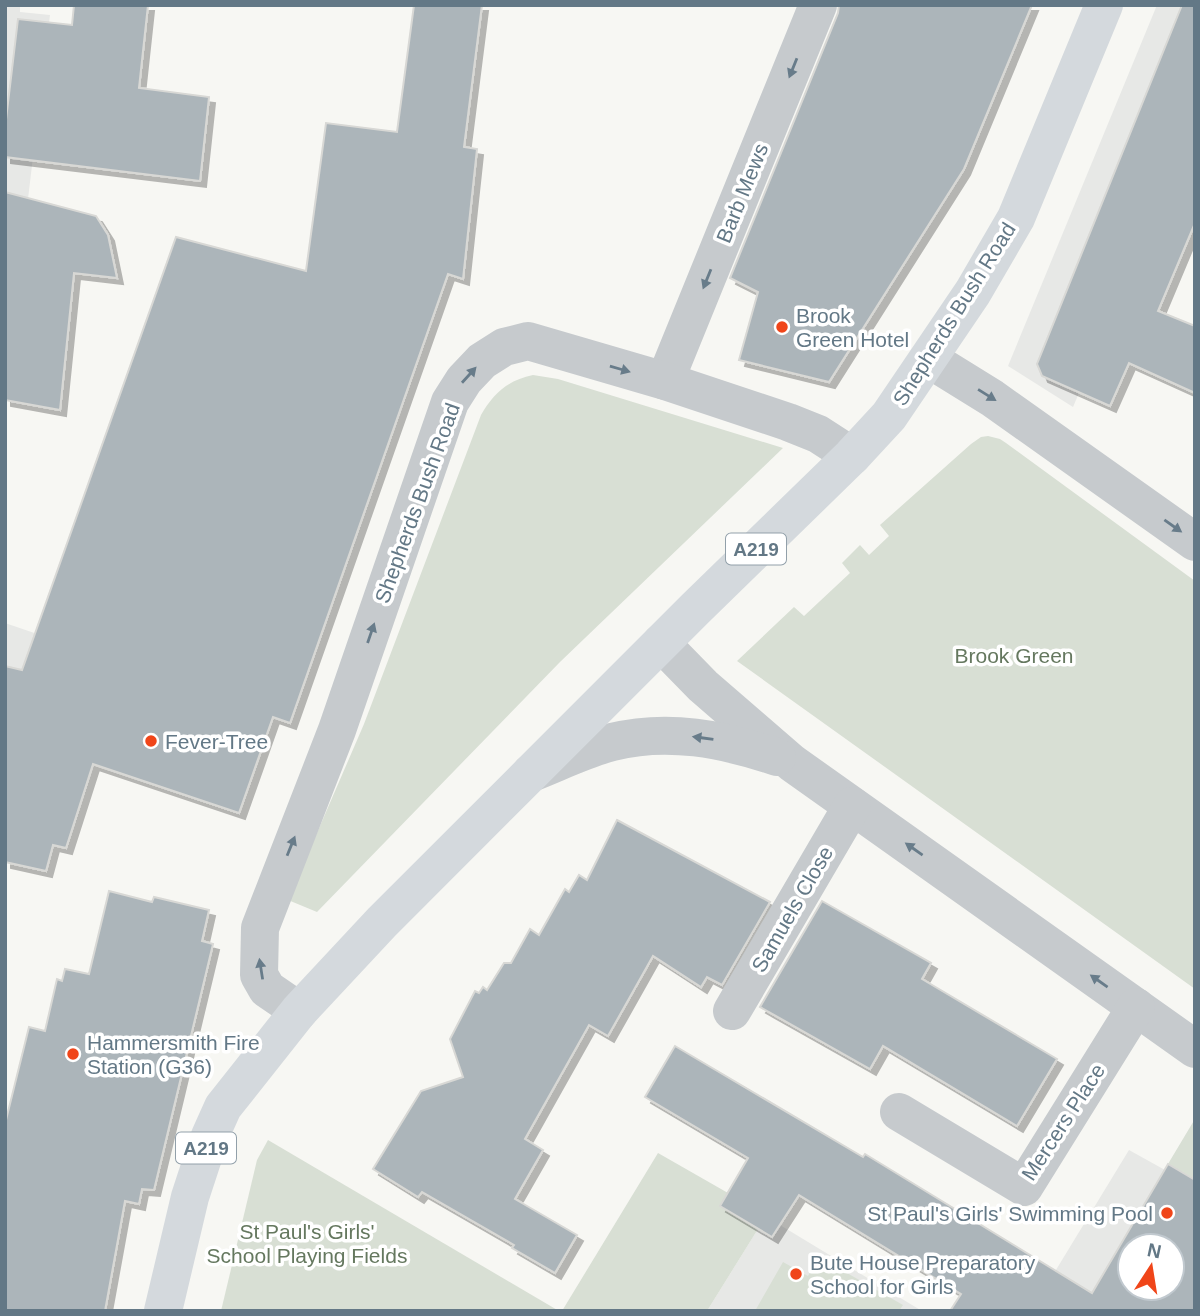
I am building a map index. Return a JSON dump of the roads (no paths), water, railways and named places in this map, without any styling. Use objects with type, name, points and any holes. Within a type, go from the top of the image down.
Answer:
[{"type":"main road","name":"Shepherds Bush Road","points":[[163,1311],[190,1197],[210,1136],[223,1107],[299,1011],[456,846],[852,456],[889,416],[973,292],[1016,218],[1104,5]]},
{"type":"street","name":"Barb Mews","points":[[665,381],[818,5]]},
{"type":"street","name":"Shepherds Bush Road","points":[[299,1011],[267,989],[259,975],[260,928],[337,730],[450,402],[464,380],[482,361],[504,347],[528,341],[665,381],[806,428],[852,456]]},
{"type":"street","points":[[929,359],[992,398],[1195,542]]},
{"type":"street","points":[[661,643],[703,686],[792,762],[1195,1049]]},
{"type":"street","points":[[531,773],[611,742],[673,735],[730,742],[792,762]]},
{"type":"street","name":"Samuels Close","points":[[732,1011],[852,806]]},
{"type":"street","name":"Mercers Place","points":[[899,1112],[1024,1187],[1136,1007]]},
{"type":"place","name":"Brook Green Hotel","points":[[782,327]]},
{"type":"place","name":"Fever-Tree","points":[[151,741]]},
{"type":"place","name":"Hammersmith Fire Station (G36)","points":[[73,1054]]},
{"type":"place","name":"St Paul's Girls' Swimming Pool","points":[[1167,1213]]},
{"type":"place","name":"Bute House Preparatory School for Girls","points":[[796,1274]]},
{"type":"park label","name":"Brook Green","points":[[1014,655]]},
{"type":"park label","name":"St Paul's Girls' School Playing Fields","points":[[307,1243]]}]
